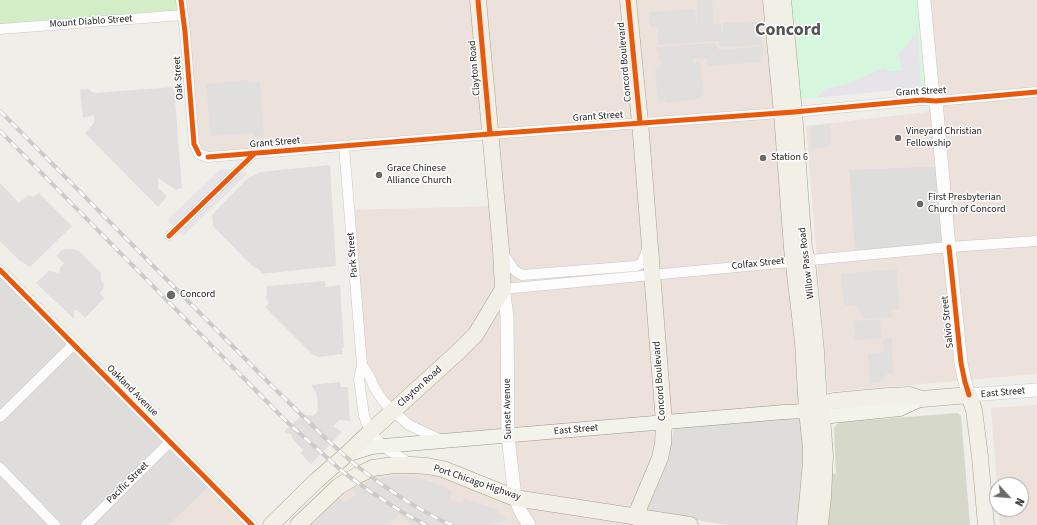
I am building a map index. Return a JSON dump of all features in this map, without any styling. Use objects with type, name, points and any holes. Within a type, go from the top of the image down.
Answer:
[{"type":"main road","name":"Clayton Road","points":[[271,525],[316,481],[476,334],[503,289],[501,250],[478,0]]},
{"type":"main road","name":"Concord Boulevard","points":[[628,0],[640,122],[651,275],[664,422],[663,444],[660,458],[632,522]]},
{"type":"main road","name":"Willow Pass Road","points":[[771,0],[788,112]]},
{"type":"main road","name":"Willow Pass Road","points":[[783,0],[792,248],[801,260],[803,342],[825,456],[820,525]]},
{"type":"main road","name":"East Street","points":[[346,455],[372,447],[816,410],[848,400],[910,395],[922,399],[969,395]]},
{"type":"main road","name":"Salvio Street","points":[[969,395],[974,410],[986,525]]},
{"type":"main road","name":"Willow Pass Road","points":[[805,525],[816,410]]},
{"type":"main road","name":"Port Chicago Highway","points":[[298,525],[339,486],[358,475],[373,468],[394,465],[412,465],[443,469],[515,498],[632,522],[690,525]]},
{"type":"street","name":"Oak Street","points":[[181,0],[194,144],[199,154]]},
{"type":"street","name":"Salvio Street","points":[[924,0],[932,86],[936,101],[961,363],[969,395]]},
{"type":"street","name":"Mount Diablo Street","points":[[0,29],[183,15]]},
{"type":"street","name":"Grant Street","points":[[199,154],[208,157],[254,154],[640,122],[788,112],[916,100],[936,101],[1037,92]]},
{"type":"street","name":"Park Street","points":[[344,146],[362,365],[359,379],[364,416],[370,432],[384,446],[412,465]]},
{"type":"street","points":[[170,236],[254,154]]},
{"type":"street","name":"Colfax Street","points":[[503,289],[949,246],[1037,241]]},
{"type":"street","points":[[501,250],[514,270],[522,275],[636,266],[642,263],[649,244]]},
{"type":"street","name":"Oakland Avenue","points":[[0,270],[252,525]]},
{"type":"street","name":"Sunset Avenue","points":[[503,289],[507,316],[508,436],[515,498],[529,525]]},
{"type":"street","points":[[0,417],[73,345]]},
{"type":"street","name":"Park Street","points":[[362,365],[383,401],[393,411],[409,425],[443,441]]},
{"type":"street","name":"East Street","points":[[969,395],[1037,390]]},
{"type":"street","name":"Pacific Street","points":[[86,525],[170,442]]},
{"type":"street","points":[[0,468],[55,525]]},
{"type":"shaded area","points":[[181,0],[771,0],[807,411],[664,422],[635,517],[690,525],[298,525],[339,486],[412,465],[514,498],[508,436],[443,441],[393,411],[362,365],[349,210],[496,206],[490,134],[199,154]]},
{"type":"shaded area","points":[[697,0],[712,0],[714,24],[721,24],[722,32],[723,23],[761,21],[762,45],[720,47],[718,41],[658,45],[658,27],[650,27],[649,12],[695,9],[696,24],[698,24]]},
{"type":"shaded area","points":[[924,0],[1037,0],[1037,374],[828,392],[806,126],[927,112],[936,101]],"holes":[[[942,167],[855,255],[849,170]]]},
{"type":"shaded area","points":[[918,31],[921,87],[816,98],[825,89],[847,84],[878,70],[887,68],[887,71],[901,71],[900,57],[897,57]]},
{"type":"shaded area","points":[[715,43],[719,50],[764,46],[760,62],[706,66],[708,58],[693,59],[693,64],[700,61],[704,95],[696,99],[667,103],[664,99],[658,102],[655,69],[662,66],[656,47]]},
{"type":"shaded area","points":[[247,80],[250,83],[260,82],[264,137],[254,137],[254,133],[211,136],[206,84]]},
{"type":"shaded area","points":[[174,87],[182,188],[176,190],[158,178],[158,188],[166,195],[166,198],[158,207],[85,133],[94,123],[94,115],[83,118],[80,90],[88,89],[94,93]]},
{"type":"shaded area","points":[[830,124],[831,146],[811,149],[810,126]]},
{"type":"shaded area","points":[[330,165],[336,266],[261,274],[260,270],[251,265],[213,226],[212,215],[247,179],[260,172]]},
{"type":"shaded area","points":[[942,167],[949,247],[855,255],[849,170]]},
{"type":"shaded area","points":[[221,169],[248,173],[183,236],[167,220]]},
{"type":"shaded area","points":[[0,183],[19,203],[27,196],[30,195],[33,197],[39,193],[72,226],[30,267],[19,260],[0,241]]},
{"type":"shaded area","points":[[65,249],[79,251],[101,273],[101,281],[104,284],[100,293],[104,298],[85,318],[77,310],[74,310],[74,319],[36,283],[49,271],[59,273],[60,268],[64,263],[56,256]]},
{"type":"shaded area","points":[[897,269],[899,310],[892,310],[892,317],[865,319],[855,305],[844,305],[841,274]]},
{"type":"shaded area","points":[[0,270],[212,484],[169,525],[0,525]]},
{"type":"shaded area","points":[[325,281],[326,287],[340,285],[344,347],[342,348],[343,354],[318,357],[312,354],[265,307],[269,303],[266,298],[267,286]]},
{"type":"shaded area","points":[[880,319],[882,338],[855,340],[853,321]]},
{"type":"shaded area","points":[[892,338],[893,373],[887,374],[878,383],[870,384],[868,354],[884,352],[883,339]]},
{"type":"shaded area","points":[[340,382],[341,387],[348,387],[350,421],[339,420],[333,426],[342,432],[311,464],[300,453],[303,450],[291,437],[293,435],[284,432],[303,414],[313,416],[318,411],[317,394],[311,385]]},
{"type":"shaded area","points":[[1037,405],[1037,525],[1000,525],[1000,517],[1029,517],[1029,477],[996,477],[991,408]]},
{"type":"shaded area","points":[[958,413],[961,416],[970,525],[820,525],[824,472],[836,474],[834,428],[837,424],[844,422]]},
{"type":"shaded area","points":[[805,417],[801,525],[729,525],[646,513],[667,462],[675,426]]},
{"type":"shaded area","points":[[403,476],[432,482],[452,491],[449,499],[462,504],[464,498],[498,510],[497,515],[503,515],[507,521],[491,525],[412,525],[400,514],[389,525],[312,525],[339,499],[345,502],[356,495],[353,488],[373,480]]},
{"type":"shaded area","points":[[212,484],[252,525],[169,525]]},
{"type":"green space","points":[[0,0],[181,0],[183,15],[0,29]]},
{"type":"green space","points":[[784,0],[924,0],[932,86],[798,100]]},
{"type":"railway","points":[[0,111],[324,437],[352,462],[378,482],[408,502],[452,525]]},
{"type":"railway","points":[[0,131],[287,422],[343,472],[402,512],[426,525]]},
{"type":"cycle path","points":[[181,0],[194,144],[199,154]]},
{"type":"cycle path","points":[[478,0],[490,134]]},
{"type":"cycle path","points":[[628,0],[640,122]]},
{"type":"cycle path","points":[[208,157],[1037,92]]},
{"type":"cycle path","points":[[169,236],[254,154]]},
{"type":"cycle path","points":[[949,247],[961,363],[969,395]]},
{"type":"cycle path","points":[[0,270],[252,525]]},
{"type":"place","name":"Vineyard Christian Fellowship","points":[[898,138]]},
{"type":"place","name":"Station 6","points":[[763,158]]},
{"type":"place","name":"Grace Chinese Alliance Church","points":[[379,175]]},
{"type":"place","name":"First Presbyterian Church of Concord","points":[[920,204]]},
{"type":"place","name":"Concord","points":[[171,295]]},
{"type":"district","name":"Concord","points":[[788,31]]}]
